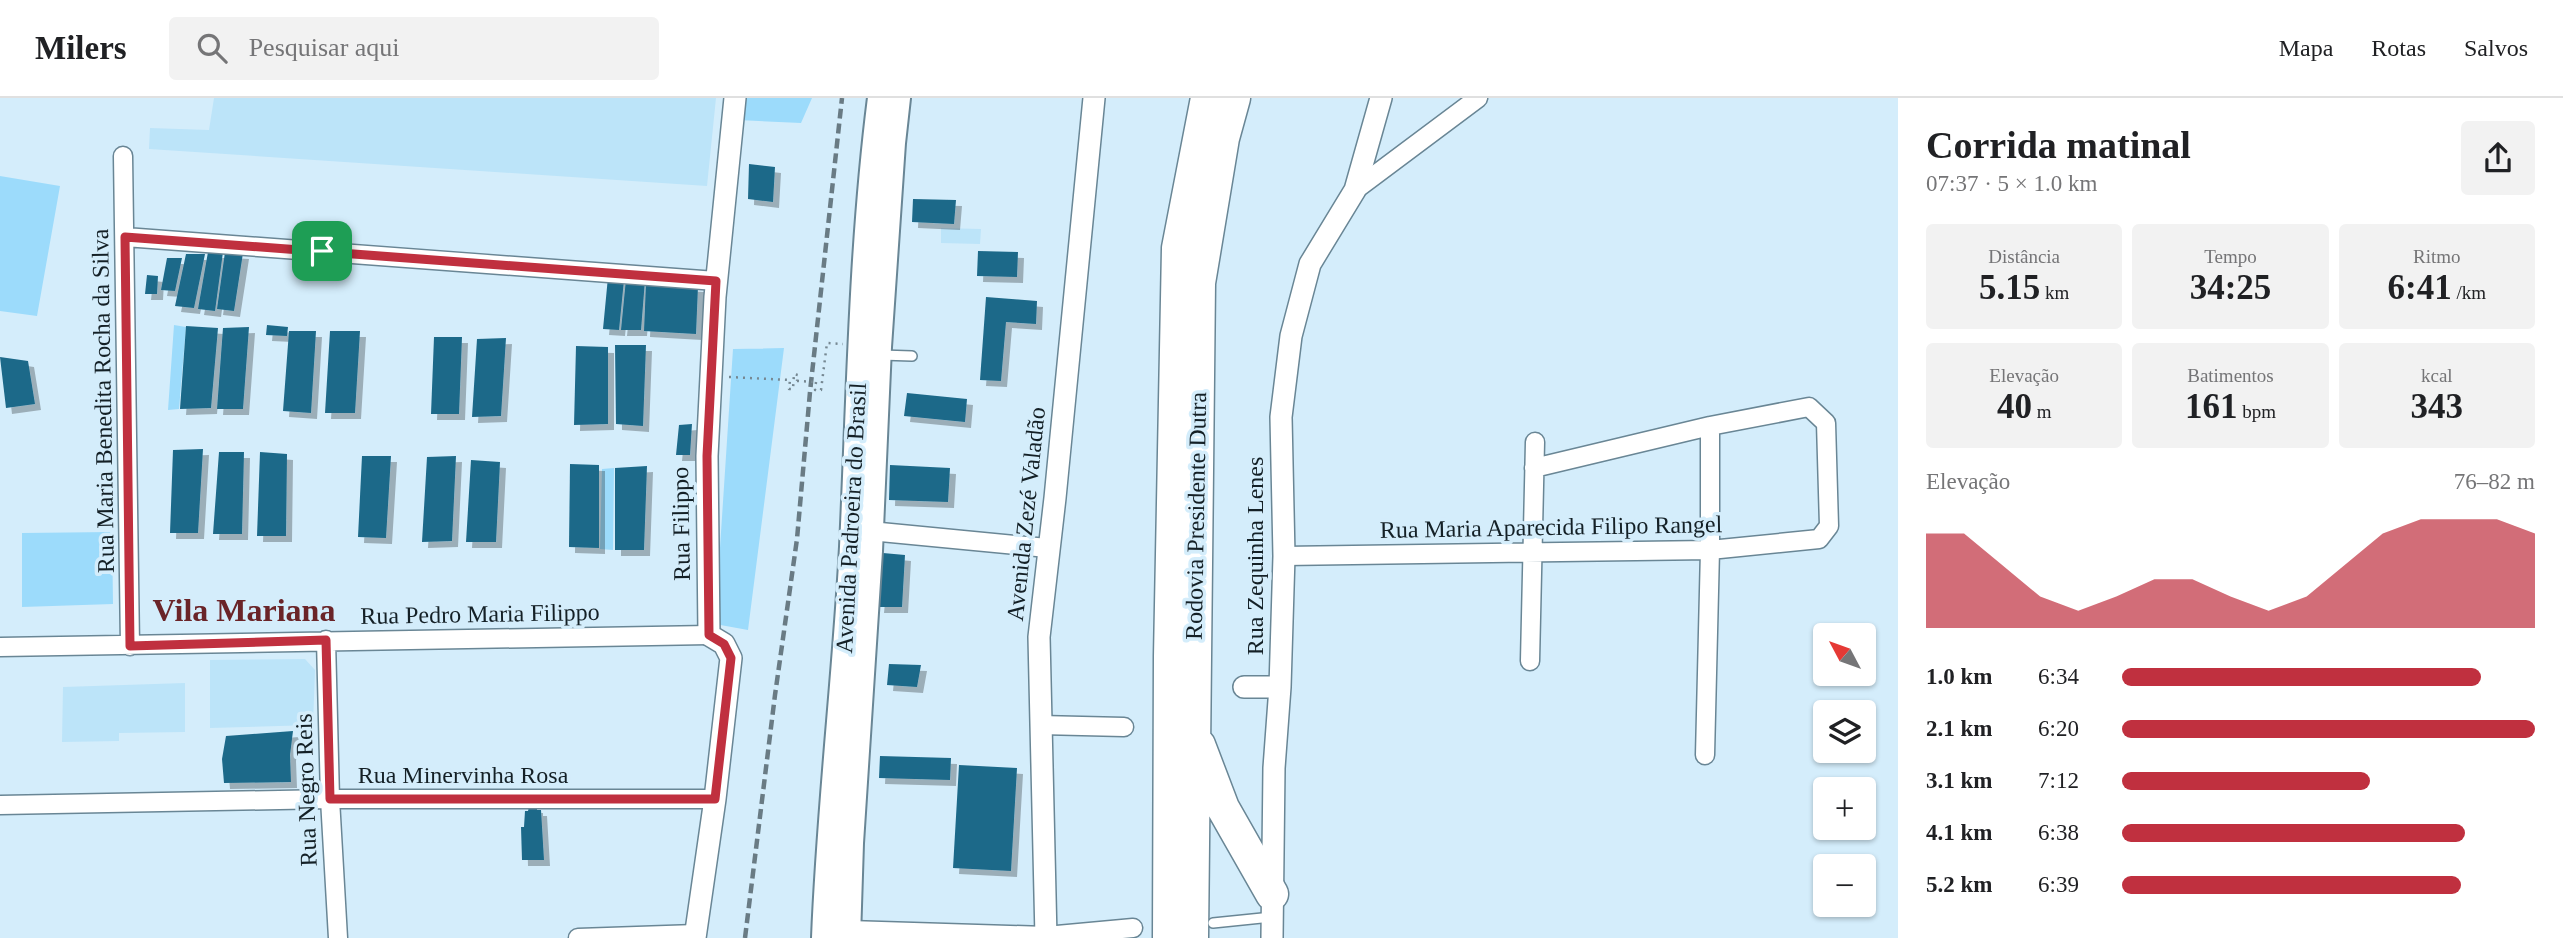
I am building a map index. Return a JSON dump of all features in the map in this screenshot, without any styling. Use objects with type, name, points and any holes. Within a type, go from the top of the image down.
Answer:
[{"type":"highway","name":"Rodovia Presidente Dutra","points":[[1169,938],[1170,656],[1178,248],[1207,98]]},
{"type":"highway","name":"Rodovia Presidente Dutra","points":[[1202,930],[1193,727],[1199,283],[1223,138],[1234,98]]},
{"type":"highway","points":[[1193,727],[1223,808],[1272,916]]},
{"type":"main road","name":"Avenida Padroeira do Brasil","points":[[836,928],[861,336],[880,98]]},
{"type":"main road","name":"Avenida Padroeira do Brasil","points":[[836,928],[850,843],[879,355],[888,270],[893,143],[898,98]]},
{"type":"street","name":"Rua Filippo","points":[[709,635],[707,456],[716,281],[735,98]]},
{"type":"street","name":"Avenida Zezé Valadão","points":[[1046,937],[1039,637],[1094,98]]},
{"type":"street","name":"Rua Zequinha Lenes","points":[[1272,916],[1274,768],[1280,687],[1284,556],[1281,417],[1291,336],[1310,264],[1355,190],[1381,98]]},
{"type":"street","points":[[1355,190],[1478,98]]},
{"type":"street","name":"Rua Maria Benedita Rocha da Silva","points":[[123,156],[130,646]]},
{"type":"street","points":[[125,237],[716,281]]},
{"type":"street","name":"Rua Maria Aparecida Filipo Rangel","points":[[1284,556],[1710,550],[1819,540],[1829,526],[1826,423],[1810,407],[1710,426]]},
{"type":"street","points":[[1534,468],[1710,426],[1705,755]]},
{"type":"street","points":[[1530,661],[1535,442]]},
{"type":"street","points":[[870,531],[1047,548]]},
{"type":"street","points":[[578,938],[695,936],[715,799],[731,658],[724,644],[709,635]]},
{"type":"street","name":"Rua Pedro Maria Filippo","points":[[0,647],[709,635]]},
{"type":"street","name":"Rua Negro Reis","points":[[326,640],[330,799],[338,938]]},
{"type":"street","points":[[1244,687],[1280,687]]},
{"type":"street","points":[[1040,725],[1124,727]]},
{"type":"street","name":"Rua Minervinha Rosa","points":[[0,805],[330,799],[715,799]]},
{"type":"street","points":[[836,928],[1046,937],[1132,928]]},
{"type":"lane","points":[[879,355],[912,356]]},
{"type":"lane","points":[[1202,930],[1272,916]]},
{"type":"path","points":[[711,376],[790,380],[789,389],[793,389],[794,374],[798,375],[797,381],[816,382],[815,390],[821,390],[822,379]]},
{"type":"shaded area","points":[[214,98],[716,98],[707,186],[149,149],[150,128],[209,130]]},
{"type":"shaded area","points":[[741,98],[812,98],[801,123],[738,120]]},
{"type":"shaded area","points":[[0,176],[60,186],[37,316],[0,311]]},
{"type":"shaded area","points":[[941,228],[981,229],[980,244],[941,243]]},
{"type":"shaded area","points":[[174,325],[186,327],[179,409],[168,410]]},
{"type":"shaded area","points":[[784,348],[748,630],[715,624],[733,349]]},
{"type":"shaded area","points":[[614,468],[613,550],[600,549],[602,469]]},
{"type":"shaded area","points":[[112,532],[113,604],[22,607],[22,533]]},
{"type":"shaded area","points":[[305,659],[315,670],[313,725],[210,728],[210,660]]},
{"type":"shaded area","points":[[185,683],[185,732],[119,733],[119,741],[62,742],[63,687]]},
{"type":"building","points":[[749,164],[775,167],[773,202],[748,199]]},
{"type":"building","points":[[913,199],[956,200],[954,224],[912,222]]},
{"type":"building","points":[[978,251],[1018,252],[1017,277],[977,276]]},
{"type":"building","points":[[208,252],[223,252],[215,311],[198,309]]},
{"type":"building","points":[[225,252],[243,253],[234,311],[217,309]]},
{"type":"building","points":[[186,254],[205,254],[194,308],[175,306]]},
{"type":"building","points":[[167,258],[182,258],[175,291],[161,290]]},
{"type":"building","points":[[147,275],[158,276],[157,294],[145,294]]},
{"type":"building","points":[[608,277],[624,280],[619,330],[603,329]]},
{"type":"building","points":[[626,279],[645,280],[641,330],[621,330]]},
{"type":"building","points":[[646,283],[698,286],[696,334],[644,331]]},
{"type":"building","points":[[986,297],[1037,301],[1036,324],[1006,322],[1001,381],[980,380]]},
{"type":"building","points":[[267,325],[288,327],[287,336],[266,335]]},
{"type":"building","points":[[186,326],[218,328],[211,408],[180,409]]},
{"type":"building","points":[[249,327],[243,409],[217,409],[223,328]]},
{"type":"building","points":[[289,331],[316,331],[311,413],[283,411]]},
{"type":"building","points":[[330,331],[360,331],[355,413],[325,413]]},
{"type":"building","points":[[434,337],[462,337],[459,414],[431,414]]},
{"type":"building","points":[[506,338],[501,416],[472,417],[477,339]]},
{"type":"building","points":[[615,345],[646,345],[643,426],[616,424]]},
{"type":"building","points":[[576,346],[608,347],[608,424],[574,425]]},
{"type":"building","points":[[0,357],[28,361],[35,404],[6,408]]},
{"type":"building","points":[[907,393],[967,399],[965,422],[904,416]]},
{"type":"building","points":[[692,424],[690,455],[676,455],[679,425]]},
{"type":"building","points":[[203,449],[198,533],[170,533],[173,450]]},
{"type":"building","points":[[219,452],[244,452],[242,534],[213,534]]},
{"type":"building","points":[[260,452],[287,454],[286,536],[257,536]]},
{"type":"building","points":[[362,456],[391,456],[386,538],[358,537]]},
{"type":"building","points":[[456,456],[452,541],[422,542],[427,457]]},
{"type":"building","points":[[471,460],[500,462],[496,542],[466,542]]},
{"type":"building","points":[[570,464],[599,465],[599,548],[569,547]]},
{"type":"building","points":[[890,465],[950,468],[948,502],[889,500]]},
{"type":"building","points":[[647,466],[644,550],[615,550],[615,468]]},
{"type":"building","points":[[883,553],[905,555],[902,607],[878,607]]},
{"type":"building","points":[[889,664],[921,665],[917,687],[887,685]]},
{"type":"building","points":[[293,731],[291,782],[224,783],[222,759],[226,736]]},
{"type":"building","points":[[880,756],[951,758],[950,780],[879,778]]},
{"type":"building","points":[[959,765],[1017,768],[1011,871],[953,868]]},
{"type":"building","points":[[529,807],[541,810],[544,860],[522,860],[521,827],[524,827],[525,811],[528,811]]},
{"type":"railway","points":[[745,938],[797,539],[842,98]]},
{"type":"district","name":"Vila Mariana","points":[[244,610]]},
{"type":"route","points":[[125,237],[322,251],[716,281],[707,456],[709,635],[724,644],[731,658],[715,799],[330,799],[326,640],[130,646],[125,237]]}]
